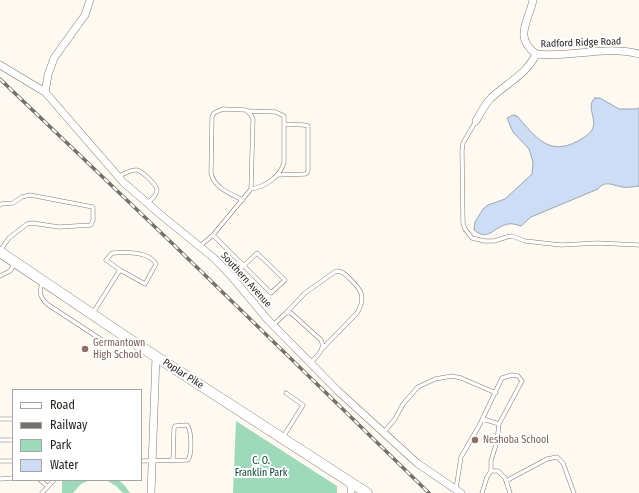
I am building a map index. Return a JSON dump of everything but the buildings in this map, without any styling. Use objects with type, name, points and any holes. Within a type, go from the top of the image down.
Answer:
[{"type":"main road","name":"Poplar Pike","points":[[0,251],[92,314],[282,439],[351,488],[367,493]]},
{"type":"street","points":[[46,92],[48,75],[54,58],[85,15],[90,0]]},
{"type":"street","name":"Radford Ridge Road","points":[[533,0],[523,31],[527,45],[536,54],[557,55],[605,51],[625,51],[639,54]]},
{"type":"street","points":[[476,122],[490,99],[524,72],[529,67],[536,54]]},
{"type":"street","name":"Southern Avenue","points":[[0,65],[46,92],[119,176],[148,204],[215,259],[273,325],[338,390],[417,463],[459,491]]},
{"type":"street","points":[[151,493],[156,356]]},
{"type":"lane","points":[[243,200],[221,188],[212,178],[212,118],[214,113],[223,109],[276,112],[284,116],[283,168],[277,175],[261,187],[251,189]]},
{"type":"lane","points":[[200,247],[214,235],[251,189],[253,120],[248,111]]},
{"type":"lane","points":[[476,122],[463,143],[462,151],[463,223],[464,229],[472,238],[489,241],[512,236],[525,241],[560,245],[597,243],[639,245]]},
{"type":"lane","points":[[277,175],[305,174],[308,170],[308,126],[284,124]]},
{"type":"lane","points":[[119,176],[131,170],[140,171],[146,176],[157,189],[157,192],[148,204]]},
{"type":"lane","points":[[0,205],[13,203],[22,197],[30,195],[93,207],[93,220],[91,225],[60,227],[32,223],[27,224],[9,238],[0,251]]},
{"type":"lane","points":[[214,235],[243,266],[271,293],[285,280],[257,252],[243,266],[232,277]]},
{"type":"lane","points":[[123,252],[150,257],[156,264],[145,284],[120,270],[106,260],[112,253],[123,252]]},
{"type":"lane","points":[[0,276],[10,271],[16,263]]},
{"type":"lane","points":[[92,314],[120,270]]},
{"type":"lane","points":[[273,325],[301,297],[336,271],[344,273],[358,286],[362,295],[361,306],[357,313],[322,349],[311,363]]},
{"type":"lane","points":[[43,281],[40,288],[40,293],[41,298],[47,304],[108,344],[122,345],[132,340]]},
{"type":"lane","points":[[286,313],[291,312],[321,340],[323,344],[322,349]]},
{"type":"lane","points":[[459,491],[462,457],[483,419],[502,378],[512,375],[518,376],[522,381],[499,424],[497,441],[491,461],[491,471],[487,477],[482,493]]},
{"type":"lane","points":[[384,432],[395,419],[403,404],[418,387],[435,379],[452,376],[457,377],[496,392]]},
{"type":"lane","points":[[282,439],[304,405],[286,393]]},
{"type":"lane","points":[[0,419],[12,419]]},
{"type":"lane","points":[[483,419],[499,424]]},
{"type":"lane","points":[[142,461],[174,461],[188,460],[190,457],[190,431],[187,425],[178,425],[174,428],[174,461]]},
{"type":"lane","points":[[0,440],[12,440]]},
{"type":"lane","points":[[506,481],[547,459],[557,457],[563,463],[574,493]]},
{"type":"lane","points":[[0,461],[12,461]]},
{"type":"lane","points":[[491,471],[498,471],[505,478],[510,493]]},
{"type":"lane","points":[[0,478],[12,478]]},
{"type":"lane","points":[[41,481],[47,486]]},
{"type":"lane","points":[[42,493],[53,481]]},
{"type":"green space","name":"C. O. Franklin Park","points":[[236,421],[337,486],[337,493],[233,493]]},
{"type":"green space","points":[[62,481],[88,481],[81,484],[73,493],[62,493]]},
{"type":"green space","points":[[108,481],[120,481],[130,493],[123,493]]},
{"type":"water","points":[[595,98],[600,98],[619,109],[639,108],[639,187],[624,187],[606,184],[598,189],[531,217],[521,226],[508,224],[484,235],[474,230],[475,222],[483,209],[488,205],[505,199],[532,174],[533,162],[529,149],[513,132],[507,118],[513,115],[517,116],[536,137],[543,142],[558,147],[568,145],[584,138],[592,130],[594,121],[591,105]]},
{"type":"railway","points":[[0,79],[175,246],[429,493]]},
{"type":"place","name":"Germantown High School","points":[[85,349]]},
{"type":"place","name":"Neshoba School","points":[[475,440]]}]
